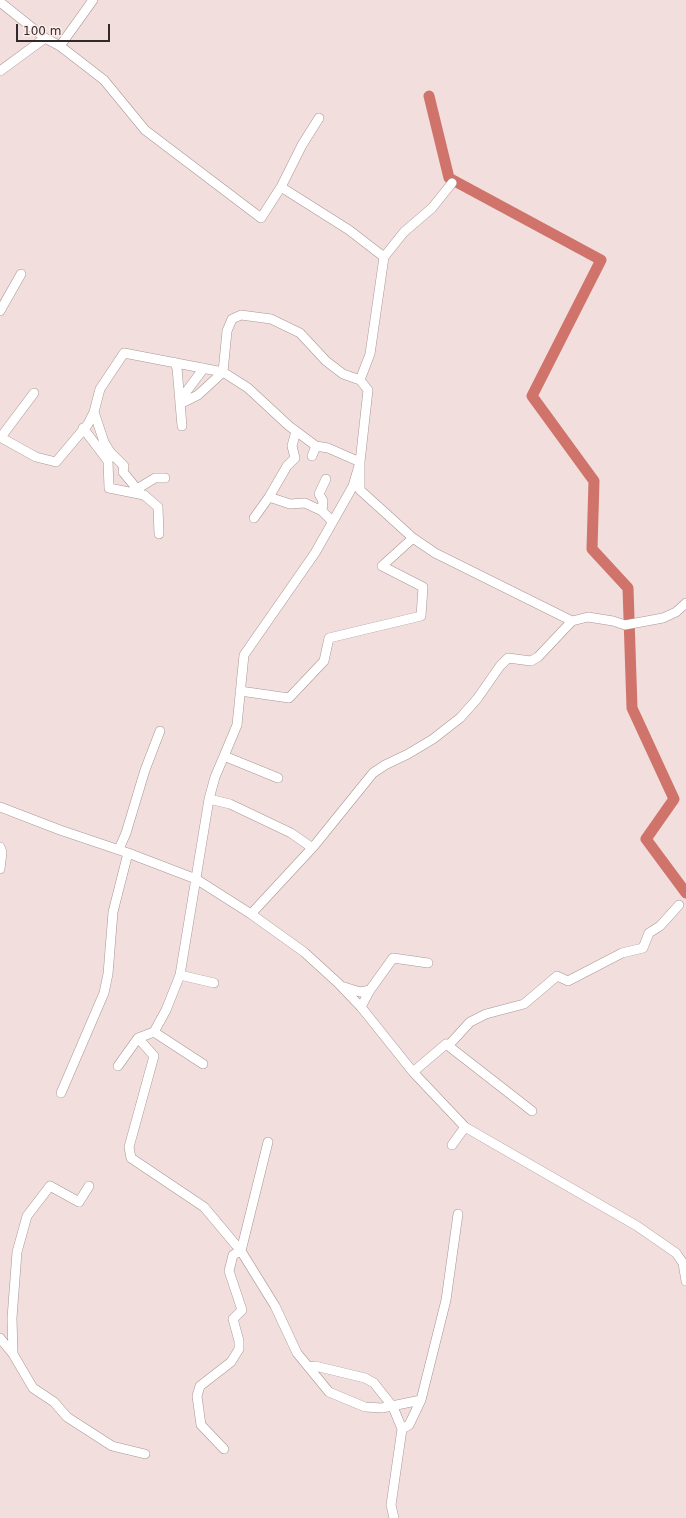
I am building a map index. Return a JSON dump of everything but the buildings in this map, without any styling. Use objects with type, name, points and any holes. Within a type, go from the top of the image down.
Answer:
[{"type":"street","points":[[60,46],[93,0]]},
{"type":"street","points":[[0,2],[45,38],[60,46],[104,80],[124,107],[145,130],[261,218],[282,187],[302,145],[320,118]]},
{"type":"street","points":[[0,71],[45,38]]},
{"type":"street","points":[[360,380],[370,354],[384,257],[404,232],[432,208],[452,183]]},
{"type":"street","points":[[282,187],[349,230],[384,257]]},
{"type":"street","points":[[0,311],[21,274]]},
{"type":"street","points":[[180,402],[198,395],[223,372],[227,331],[232,319],[241,315],[270,319],[300,333],[326,361],[343,374],[360,380],[368,390],[360,462],[360,490],[413,538],[435,553],[572,620],[588,617],[613,621],[624,625],[663,618],[676,612],[686,603]]},
{"type":"street","points":[[34,393],[1,437],[36,457],[56,462],[88,424],[94,412],[100,389],[124,353],[223,372],[248,388],[296,431],[316,446],[328,448],[360,462]]},
{"type":"street","points":[[174,362],[177,368],[182,426]]},
{"type":"street","points":[[180,402],[204,368]]},
{"type":"street","points":[[94,412],[104,442],[110,452],[124,466],[123,472],[137,489],[155,478],[165,478]]},
{"type":"street","points":[[84,428],[108,460],[109,488],[144,494],[158,507],[159,534]]},
{"type":"street","points":[[254,518],[269,497],[287,466],[295,458],[292,446],[296,431]]},
{"type":"street","points":[[312,456],[316,446]]},
{"type":"street","points":[[118,1066],[138,1038],[154,1032],[166,1010],[180,975],[209,799],[215,777],[237,724],[244,655],[315,553],[353,486],[360,462]]},
{"type":"street","points":[[322,511],[323,501],[319,494],[326,479]]},
{"type":"street","points":[[269,497],[290,504],[305,503],[322,511],[332,521]]},
{"type":"street","points":[[240,691],[289,698],[324,661],[329,638],[421,616],[423,588],[382,566],[413,538]]},
{"type":"street","points":[[251,914],[312,848],[374,773],[385,765],[408,754],[433,739],[460,718],[477,699],[500,666],[508,658],[532,661],[538,657],[572,620]]},
{"type":"street","points":[[119,849],[126,833],[145,770],[160,731]]},
{"type":"street","points":[[224,756],[278,778]]},
{"type":"street","points":[[209,799],[230,804],[291,833],[312,848]]},
{"type":"street","points":[[0,807],[60,830],[128,852],[196,879],[251,914],[304,952],[340,986],[361,1007],[414,1072],[465,1126],[637,1226],[676,1253],[682,1263],[686,1281]]},
{"type":"street","points":[[0,847],[2,852],[0,868]]},
{"type":"street","points":[[61,1093],[104,993],[108,974],[113,912],[128,852]]},
{"type":"street","points":[[448,1046],[470,1022],[486,1014],[524,1004],[557,976],[568,981],[622,953],[643,948],[649,933],[660,926],[679,905]]},
{"type":"street","points":[[361,1007],[370,990],[393,958],[428,963]]},
{"type":"street","points":[[180,975],[214,983]]},
{"type":"street","points":[[340,986],[360,992],[370,990]]},
{"type":"street","points":[[154,1032],[203,1064]]},
{"type":"street","points":[[138,1038],[154,1056],[129,1147],[131,1158],[204,1207],[241,1251],[276,1306],[297,1354],[329,1392],[365,1407],[382,1408],[421,1400]]},
{"type":"street","points":[[414,1072],[446,1044],[532,1111]]},
{"type":"street","points":[[452,1145],[465,1126]]},
{"type":"street","points":[[241,1251],[268,1142]]},
{"type":"street","points":[[14,1354],[12,1318],[17,1252],[27,1216],[50,1186],[79,1202],[89,1186]]},
{"type":"street","points":[[402,1429],[409,1425],[421,1400],[446,1300],[458,1214]]},
{"type":"street","points":[[224,1449],[201,1425],[196,1396],[200,1386],[231,1362],[239,1349],[240,1341],[233,1319],[242,1310],[229,1271],[233,1254],[241,1251]]},
{"type":"street","points":[[0,1338],[14,1354],[33,1388],[54,1402],[67,1417],[112,1446],[145,1454]]},
{"type":"street","points":[[310,1368],[315,1366],[365,1378],[374,1384],[393,1406],[402,1429],[392,1505],[394,1518]]},
{"type":"waterway","points":[[429,96],[449,178],[601,260],[532,396],[594,481],[592,549],[628,588],[632,708],[674,799],[646,839],[686,893]]}]
